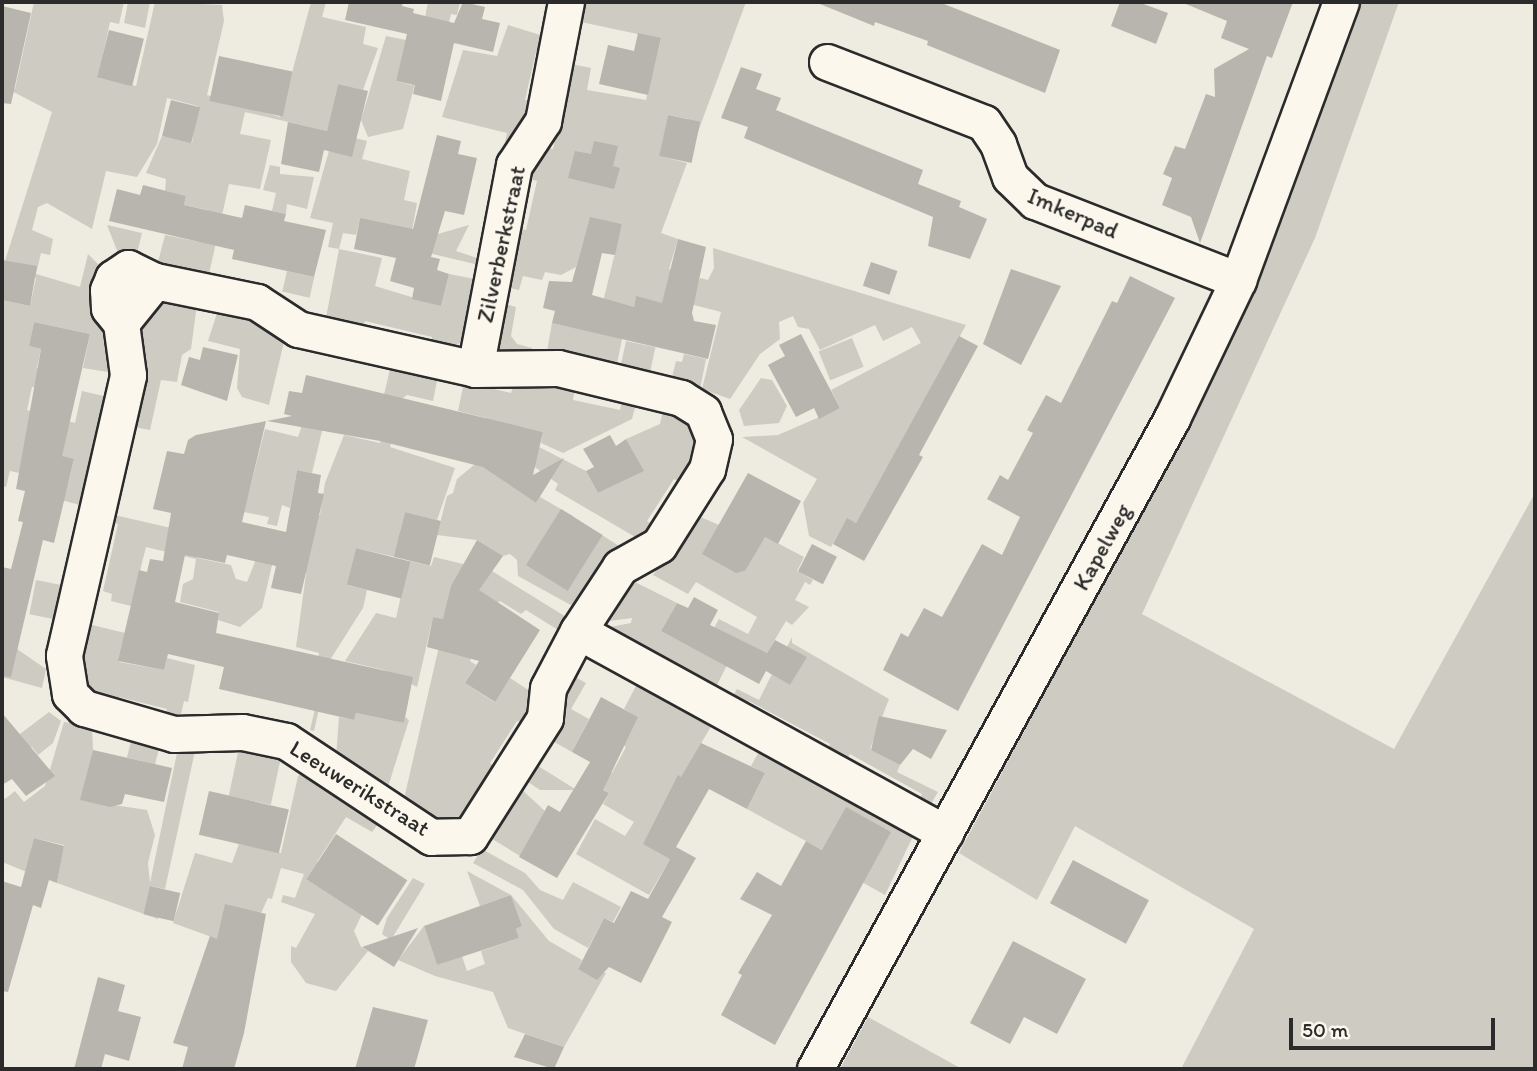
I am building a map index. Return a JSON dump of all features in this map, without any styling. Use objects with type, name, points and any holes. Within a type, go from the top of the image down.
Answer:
[{"type":"street","name":"Zilverberkstraat","points":[[475,369],[514,166],[543,121],[566,2]]},
{"type":"street","name":"Kapelweg","points":[[815,1069],[1172,418],[1238,279],[1341,2]]},
{"type":"street","name":"Imkerpad","points":[[827,62],[984,123],[998,144],[1010,177],[1035,201],[1238,279]]},
{"type":"street","name":"Leeuwerikstraat","points":[[155,281],[257,302],[298,329],[475,369],[558,368],[693,403],[708,422],[715,450],[707,469],[659,545],[620,567],[578,631],[548,688],[545,718],[471,836],[431,837],[286,741],[242,732],[174,734],[75,704],[64,677],[64,655],[128,375],[121,323],[155,281]]},
{"type":"street","points":[[578,631],[945,833]]},
{"type":"shaded area","points":[[34,2],[124,2],[119,24],[110,22],[98,78],[136,86],[155,2],[222,5],[224,21],[207,95],[280,117],[311,2],[326,2],[322,17],[366,27],[363,44],[378,48],[363,90],[338,84],[327,131],[245,112],[240,134],[271,140],[260,189],[229,184],[209,274],[158,262],[165,235],[200,242],[208,210],[184,205],[186,196],[165,191],[166,179],[146,173],[162,136],[192,143],[198,106],[167,98],[157,144],[137,177],[106,171],[92,229],[47,203],[38,207],[32,230],[53,239],[50,255],[41,253],[36,274],[80,287],[88,254],[100,266],[95,277],[97,313],[114,373],[83,368],[90,334],[34,322],[29,346],[41,349],[37,368],[43,369],[39,388],[32,387],[27,410],[75,423],[82,391],[108,397],[84,506],[57,499],[68,484],[74,460],[29,475],[10,471],[6,487],[2,486],[2,300],[30,306],[36,278],[5,261],[52,112],[2,86],[15,89]]},
{"type":"shaded area","points":[[128,2],[150,2],[145,28],[124,23]]},
{"type":"shaded area","points":[[428,2],[460,2],[457,15],[451,14],[442,53],[417,76],[403,129],[368,137],[361,120],[386,36],[406,40],[396,81],[412,85]]},
{"type":"shaded area","points":[[586,2],[746,2],[696,137],[685,135],[688,119],[668,115],[660,156],[687,163],[661,233],[678,239],[669,269],[684,272],[675,309],[636,297],[634,307],[629,306],[616,368],[547,351],[552,323],[584,330],[603,302],[622,224],[590,218],[576,267],[561,275],[545,272],[542,280],[523,276],[519,290],[502,286],[515,228],[526,230],[537,181],[526,178],[543,147],[553,149],[571,64],[591,68],[587,90],[646,100],[661,39],[581,22]]},
{"type":"shaded area","points":[[1361,2],[1399,2],[1315,238],[1142,614],[1394,749],[1535,493],[1535,1069],[1181,1069],[1254,929],[1075,826],[1037,900],[959,853],[1185,430],[1248,288]]},
{"type":"shaded area","points":[[508,25],[550,38],[547,54],[536,52],[525,100],[535,103],[517,150],[504,147],[507,133],[442,117],[463,50],[497,56]]},
{"type":"shaded area","points":[[334,133],[367,141],[362,159],[410,171],[404,200],[417,203],[410,242],[469,225],[456,251],[480,259],[479,265],[378,241],[360,218],[356,235],[343,233],[339,249],[328,247],[333,223],[310,218]]},
{"type":"shaded area","points":[[270,165],[280,167],[280,174],[314,177],[307,209],[287,204],[286,214],[272,211],[276,193],[263,190]]},
{"type":"shaded area","points":[[107,225],[142,233],[136,257],[118,253]]},
{"type":"shaded area","points":[[713,248],[966,325],[856,523],[847,519],[831,547],[809,536],[803,503],[817,479],[742,437],[778,435],[840,408],[831,390],[921,343],[912,327],[883,341],[875,325],[820,350],[809,329],[798,327],[793,316],[779,322],[780,339],[760,354],[730,399],[702,389],[721,312],[690,304],[700,278],[708,280],[714,268]]},
{"type":"shaded area","points":[[339,249],[382,258],[375,286],[441,306],[449,274],[475,279],[471,296],[478,298],[469,333],[462,342],[446,349],[430,348],[432,337],[365,321],[362,332],[325,323]]},
{"type":"shaded area","points":[[287,271],[314,277],[310,298],[282,291]]},
{"type":"shaded area","points":[[198,297],[191,349],[182,355],[177,382],[161,380],[150,430],[129,426],[132,339],[152,298]]},
{"type":"shaded area","points":[[499,302],[516,307],[511,336],[517,344],[532,348],[531,359],[499,355],[496,350]]},
{"type":"shaded area","points":[[220,304],[276,326],[274,335],[285,338],[269,405],[242,397],[237,388],[240,349],[208,341]]},
{"type":"shaded area","points":[[852,338],[864,367],[830,380],[819,351]]},
{"type":"shaded area","points":[[626,341],[655,347],[649,376],[620,369]]},
{"type":"shaded area","points":[[684,354],[706,359],[700,389],[671,381],[676,361],[682,362]]},
{"type":"shaded area","points":[[391,365],[438,376],[433,401],[407,395],[403,398],[390,447],[455,468],[437,520],[405,512],[400,532],[410,561],[431,566],[434,557],[492,571],[571,620],[563,633],[526,610],[521,614],[500,601],[496,604],[470,661],[476,665],[465,683],[494,702],[510,678],[536,695],[529,726],[517,721],[490,763],[500,771],[469,819],[446,829],[404,799],[445,620],[433,617],[417,687],[384,670],[345,661],[376,613],[396,618],[409,560],[356,548],[347,585],[367,590],[363,608],[330,660],[314,731],[310,730],[322,679],[315,672],[319,653],[296,647],[306,574],[303,512],[320,515],[325,483],[344,435],[380,443],[382,435],[375,433]]},
{"type":"shaded area","points":[[761,378],[772,380],[787,406],[779,423],[744,426],[739,410]]},
{"type":"shaded area","points":[[548,380],[575,386],[573,400],[620,410],[623,397],[637,400],[632,419],[563,453],[541,443],[543,432],[522,427],[539,447],[586,471],[598,493],[643,471],[626,439],[660,424],[664,406],[692,426],[698,446],[684,485],[674,479],[647,521],[657,527],[642,541],[555,490],[558,484],[528,462],[501,479],[536,503],[540,497],[573,516],[538,572],[566,590],[602,535],[619,546],[578,609],[518,576],[517,560],[510,554],[503,556],[477,540],[437,535],[447,496],[453,493],[457,479],[474,465],[486,418],[458,411],[464,382],[511,393],[513,387]]},
{"type":"shaded area","points":[[303,422],[323,427],[312,473],[297,470],[290,508],[282,505],[277,526],[267,524],[269,517],[244,512],[265,429],[298,437]]},
{"type":"shaded area","points":[[110,514],[193,533],[198,539],[197,558],[231,565],[236,579],[247,582],[262,544],[276,548],[262,608],[240,627],[218,620],[219,612],[180,602],[183,584],[193,579],[196,559],[146,547],[131,606],[111,601],[112,594],[103,591],[118,524],[108,522]]},
{"type":"shaded area","points":[[696,515],[719,525],[741,572],[745,571],[762,535],[804,557],[797,571],[813,580],[810,585],[805,582],[795,600],[809,607],[792,625],[786,621],[767,653],[709,637],[719,619],[748,634],[757,617],[696,582],[688,594],[653,575]]},
{"type":"shaded area","points":[[629,579],[677,603],[661,631],[688,645],[732,655],[713,693],[611,632],[610,627],[631,623],[632,618],[609,621]]},
{"type":"shaded area","points":[[36,580],[66,586],[60,620],[29,614]]},
{"type":"shaded area","points":[[84,623],[125,633],[119,662],[164,670],[167,658],[195,665],[188,702],[184,701],[180,718],[165,718],[167,709],[119,697],[116,707],[96,701],[79,681]]},
{"type":"shaded area","points":[[792,637],[792,643],[889,699],[870,749],[900,765],[897,772],[938,792],[929,807],[918,803],[922,794],[850,754],[844,764],[826,754],[830,744],[749,701],[744,710],[730,702],[737,689],[759,700],[772,674],[790,685],[799,669],[781,659]]},
{"type":"shaded area","points":[[17,649],[46,669],[42,688],[2,677],[2,660],[14,663]]},
{"type":"shaded area","points":[[568,673],[586,683],[571,709],[589,719],[572,752],[551,740],[567,714],[556,706]]},
{"type":"shaded area","points":[[638,682],[713,723],[689,764],[688,780],[679,776],[670,859],[649,895],[576,854],[595,819],[625,836],[634,822],[603,804],[609,793],[587,780],[600,767],[612,773],[626,747],[622,744],[637,717],[624,709]]},
{"type":"shaded area","points":[[49,712],[61,721],[53,743],[38,755],[32,747],[26,750],[16,737]]},
{"type":"shaded area","points":[[356,713],[404,723],[405,717],[409,720],[387,790],[336,757],[339,717],[354,720]]},
{"type":"shaded area","points":[[64,722],[92,728],[93,750],[81,800],[147,810],[155,835],[148,863],[150,883],[178,748],[195,751],[165,889],[150,886],[160,911],[158,919],[57,883],[64,845],[34,838],[31,850],[42,878],[2,862],[2,795],[5,799],[15,791],[24,802],[45,786]]},
{"type":"shaded area","points":[[132,737],[160,744],[155,764],[127,757]]},
{"type":"shaded area","points":[[240,743],[282,752],[271,805],[229,796]]},
{"type":"shaded area","points":[[761,748],[915,832],[885,895],[826,862],[830,854],[747,809],[765,773],[751,766]]},
{"type":"shaded area","points":[[535,764],[578,790],[540,790],[525,780]]},
{"type":"shaded area","points":[[304,773],[381,820],[372,832],[346,817],[317,862],[335,897],[362,914],[354,931],[361,947],[368,951],[336,991],[306,983],[291,962],[291,946],[296,948],[315,914],[281,902],[283,895],[295,898],[304,874],[281,868],[272,899],[268,898],[261,913],[217,939],[173,923],[195,853],[232,863],[239,844],[281,853],[298,776]]},
{"type":"shaded area","points":[[520,788],[545,811],[520,856],[489,837]]},
{"type":"shaded area","points":[[482,849],[525,873],[540,890],[563,900],[573,882],[621,907],[613,922],[604,918],[588,948],[554,929],[523,890],[473,863]]},
{"type":"shaded area","points":[[467,871],[511,895],[480,906]]},
{"type":"shaded area","points":[[413,878],[425,884],[391,940],[382,934],[387,918]]},
{"type":"shaded area","points":[[511,895],[549,941],[582,960],[578,969],[606,973],[564,1047],[508,1028],[493,992],[435,976],[398,960],[424,926],[437,965],[462,956],[467,971],[485,964],[481,951],[519,938],[516,929],[522,926]]},
{"type":"shaded area","points":[[868,1017],[962,1069],[840,1069]]},
{"type":"building","points":[[349,2],[403,2],[402,6],[414,9],[413,13],[454,23],[463,2],[485,7],[482,19],[500,23],[493,52],[454,43],[441,101],[413,94],[415,85],[396,81],[407,34],[345,20]]},
{"type":"building","points":[[815,2],[939,2],[1060,50],[1045,93],[927,45],[928,41],[875,22],[874,26]]},
{"type":"building","points":[[1120,2],[1138,2],[1168,13],[1156,44],[1111,26]]},
{"type":"building","points":[[1181,2],[1293,2],[1272,58],[1267,56],[1200,243],[1191,217],[1162,205],[1172,178],[1163,174],[1175,146],[1185,149],[1206,94],[1215,97],[1214,69],[1249,49],[1221,38],[1227,21]]},
{"type":"building","points":[[2,6],[31,13],[11,104],[2,103]]},
{"type":"building","points":[[109,30],[144,39],[132,86],[97,78]]},
{"type":"building","points":[[638,33],[661,38],[648,95],[599,84],[608,45],[634,51]]},
{"type":"building","points":[[219,56],[292,72],[283,117],[209,101]]},
{"type":"building","points":[[741,67],[762,74],[756,89],[781,98],[776,110],[923,170],[918,184],[961,201],[959,207],[987,219],[970,259],[928,246],[933,217],[744,138],[748,127],[721,118]]},
{"type":"building","points":[[338,84],[368,91],[352,157],[324,150],[319,172],[281,164],[288,122],[327,131]]},
{"type":"building","points":[[171,100],[200,107],[191,143],[162,136]]},
{"type":"building","points":[[668,115],[700,122],[692,163],[659,156]]},
{"type":"building","points":[[437,135],[461,141],[458,154],[477,158],[464,215],[445,211],[431,257],[440,259],[437,270],[449,274],[441,306],[412,299],[414,288],[390,281],[396,258],[354,249],[360,218],[413,229]]},
{"type":"building","points":[[594,141],[618,146],[613,166],[620,168],[614,189],[568,178],[575,151],[591,154]]},
{"type":"building","points":[[143,185],[186,196],[184,205],[242,218],[245,205],[286,214],[284,221],[326,230],[314,277],[232,259],[234,250],[109,221],[117,189],[140,195]]},
{"type":"building","points":[[590,217],[622,224],[615,255],[602,253],[592,295],[634,307],[636,296],[662,303],[678,239],[706,247],[692,313],[694,321],[716,325],[708,359],[552,323],[555,311],[543,308],[549,281],[572,282]]},
{"type":"building","points":[[2,260],[37,266],[30,306],[2,300]]},
{"type":"building","points":[[871,262],[897,271],[889,295],[863,286]]},
{"type":"building","points":[[1011,269],[1061,286],[1021,365],[983,344]]},
{"type":"building","points":[[1130,276],[1175,298],[958,711],[883,670],[901,633],[908,637],[924,608],[942,617],[982,544],[1002,555],[1020,517],[987,499],[1000,475],[1008,480],[1033,433],[1027,430],[1046,395],[1061,403],[1112,301],[1117,303]]},
{"type":"building","points":[[34,322],[90,334],[62,456],[74,459],[54,543],[43,540],[11,677],[2,676],[2,567],[11,569],[23,522],[18,521],[25,491],[16,489],[41,349],[29,346]]},
{"type":"building","points":[[801,334],[840,408],[819,419],[814,408],[796,417],[768,365],[785,356],[779,345]]},
{"type":"building","points":[[959,336],[978,346],[919,455],[923,457],[864,561],[833,544],[847,518],[856,523]]},
{"type":"building","points":[[203,347],[238,355],[227,401],[181,385],[189,357],[200,360]]},
{"type":"building","points":[[306,375],[543,432],[533,475],[564,458],[536,503],[483,467],[380,441],[267,421],[292,416],[284,414],[289,391],[302,393]]},
{"type":"building","points":[[266,421],[242,522],[286,532],[297,470],[321,475],[318,493],[324,494],[301,594],[271,588],[276,566],[227,555],[225,563],[185,555],[175,602],[219,613],[216,633],[413,677],[404,723],[356,713],[354,720],[219,689],[224,667],[168,654],[164,670],[118,661],[139,570],[147,572],[150,559],[163,561],[171,513],[153,509],[167,451],[184,454],[188,440],[196,435]]},
{"type":"building","points":[[610,435],[616,446],[626,439],[644,471],[598,493],[586,471],[594,467],[583,449]]},
{"type":"building","points":[[748,473],[801,501],[778,544],[765,537],[745,571],[736,573],[702,554]]},
{"type":"building","points":[[561,509],[603,535],[568,591],[526,565]]},
{"type":"building","points":[[405,512],[441,521],[430,566],[394,557]]},
{"type":"building","points":[[477,540],[503,556],[479,590],[540,630],[495,702],[465,683],[479,661],[427,647],[433,617],[443,619],[451,586]]},
{"type":"building","points":[[812,544],[837,557],[823,584],[798,572]]},
{"type":"building","points":[[356,548],[410,562],[401,598],[347,585]]},
{"type":"building","points":[[694,597],[718,610],[710,625],[767,653],[775,640],[807,657],[790,685],[766,671],[759,684],[661,631],[677,603],[688,608]]},
{"type":"building","points":[[601,697],[638,717],[603,790],[609,793],[557,878],[519,857],[548,805],[560,812],[590,762],[572,752]]},
{"type":"building","points":[[2,713],[55,776],[26,796],[12,779],[2,785]]},
{"type":"building","points":[[879,716],[947,730],[931,759],[913,749],[900,765],[871,750]]},
{"type":"building","points":[[701,743],[765,773],[747,809],[709,789],[676,847],[696,858],[662,917],[672,922],[641,983],[609,967],[597,980],[578,969],[604,918],[614,923],[631,891],[648,899],[670,859],[643,844],[678,775],[681,777]]},
{"type":"building","points":[[93,750],[172,768],[164,802],[125,794],[122,804],[110,807],[80,800]]},
{"type":"building","points":[[209,791],[289,809],[279,853],[199,835]]},
{"type":"building","points":[[846,807],[891,832],[775,1045],[721,1015],[742,975],[738,973],[772,915],[740,899],[757,872],[781,886],[806,841],[822,850]]},
{"type":"building","points":[[336,834],[407,880],[378,926],[307,879]]},
{"type":"building","points":[[34,838],[64,846],[57,883],[49,880],[41,908],[33,905],[8,992],[2,991],[2,881],[21,887]]},
{"type":"building","points":[[1073,860],[1149,900],[1126,944],[1050,903]]},
{"type":"building","points":[[150,886],[180,893],[174,921],[143,914]]},
{"type":"building","points":[[511,895],[522,926],[516,929],[519,938],[437,965],[424,926]]},
{"type":"building","points":[[225,904],[266,914],[244,1033],[234,1069],[182,1069],[188,1047],[173,1043],[210,936],[217,939]]},
{"type":"building","points":[[418,928],[394,967],[362,947]]},
{"type":"building","points":[[1013,941],[1086,979],[1057,1034],[1024,1017],[1010,1044],[970,1023]]},
{"type":"building","points":[[98,977],[125,985],[118,1011],[141,1017],[129,1061],[105,1054],[101,1069],[74,1069]]},
{"type":"building","points":[[373,1007],[428,1020],[414,1069],[355,1069]]},
{"type":"building","points":[[525,1034],[564,1047],[554,1069],[514,1057]]}]
